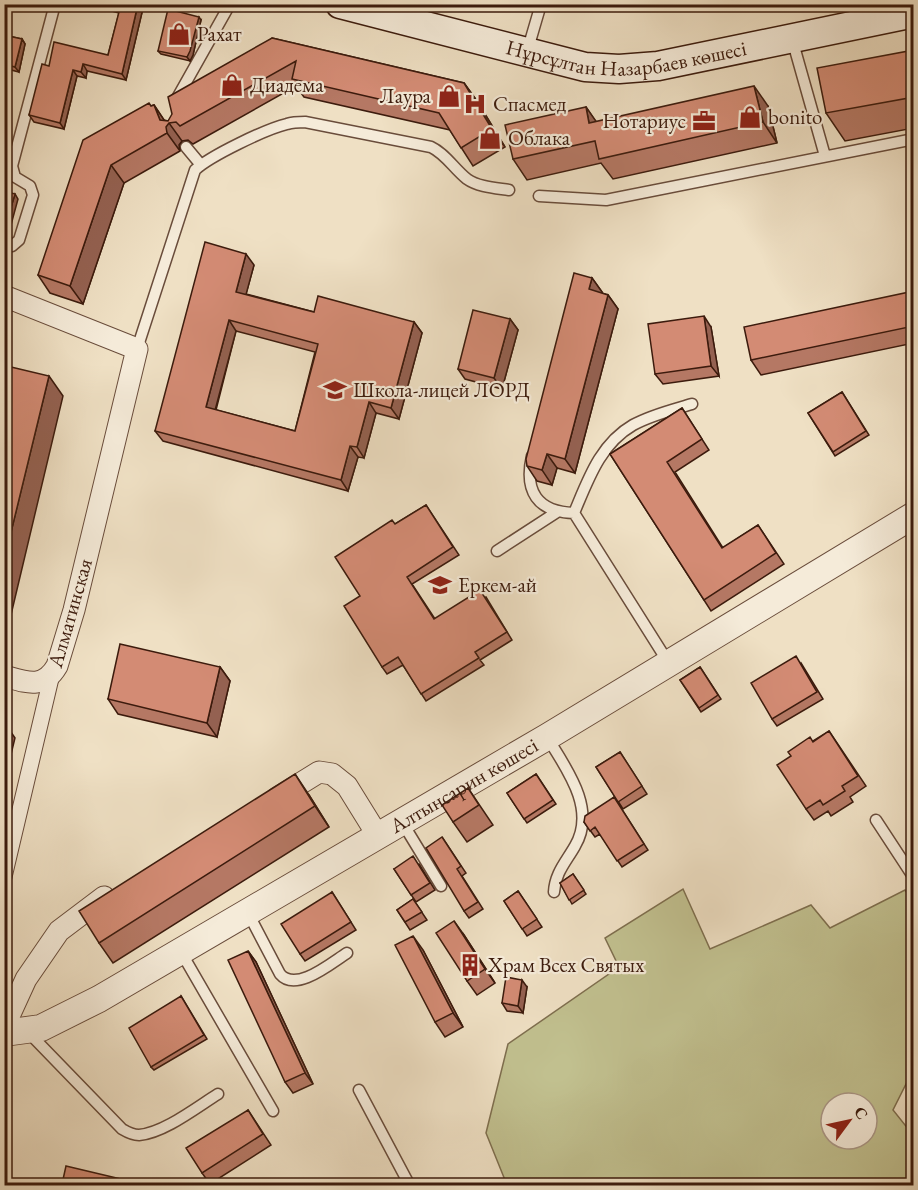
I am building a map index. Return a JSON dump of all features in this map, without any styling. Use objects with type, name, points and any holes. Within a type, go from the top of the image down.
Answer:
[{"type":"main road","name":"Нұрсұлтан Назарбаев көшесі","points":[[340,4],[585,67],[639,68],[914,13]]},
{"type":"street","points":[[4,296],[137,349]]},
{"type":"street","name":"Алматинская","points":[[4,877],[52,674],[57,666],[74,610],[137,349]]},
{"type":"street","name":"Алтынсарин көшесі","points":[[12,1031],[42,1028],[75,1013],[547,736],[914,515]]},
{"type":"street","points":[[4,676],[36,682],[43,681],[52,674]]},
{"type":"street","points":[[258,810],[319,772],[332,774],[347,786],[378,836]]},
{"type":"street","points":[[12,1031],[26,979],[59,931],[120,886]]},
{"type":"lane","points":[[4,247],[12,246],[19,240],[33,195],[30,186],[15,177],[12,166],[55,4]]},
{"type":"lane","points":[[172,113],[180,93],[230,4]]},
{"type":"lane","points":[[527,52],[541,4]]},
{"type":"lane","points":[[792,39],[825,156]]},
{"type":"lane","points":[[137,349],[192,176],[201,165],[274,128],[305,122],[431,147],[443,154],[462,175],[473,183],[509,190]]},
{"type":"lane","points":[[539,196],[606,200],[914,139]]},
{"type":"lane","points":[[186,147],[201,165]]},
{"type":"lane","points":[[574,513],[594,466],[611,443],[634,424],[692,404]]},
{"type":"lane","points":[[534,449],[528,472],[530,484],[539,500],[551,510],[574,513]]},
{"type":"lane","points":[[497,551],[557,512]]},
{"type":"lane","points":[[574,513],[668,662]]},
{"type":"lane","points":[[547,736],[574,781],[581,809],[580,836],[557,874],[554,892]]},
{"type":"lane","points":[[876,820],[914,878]]},
{"type":"lane","points":[[402,822],[441,886]]},
{"type":"lane","points":[[248,912],[280,974],[288,980],[297,981],[308,977],[347,953]]},
{"type":"lane","points":[[181,952],[273,1110]]},
{"type":"lane","points":[[12,1031],[122,1129],[131,1134],[144,1134],[161,1128],[218,1094]]},
{"type":"lane","points":[[359,1090],[410,1185]]},
{"type":"shaded area","points":[[683,889],[710,949],[811,905],[830,928],[905,890],[914,903],[913,1070],[893,1110],[913,1135],[913,1185],[507,1185],[486,1133],[508,1044],[619,967],[605,938]]},
{"type":"building","points":[[107,4],[138,4],[122,74],[83,64],[81,72],[73,70],[60,123],[29,115],[42,64],[49,66],[54,42],[108,55],[120,8]]},
{"type":"building","points":[[168,9],[199,17],[187,57],[158,51]]},
{"type":"building","points":[[4,35],[22,39],[15,67],[7,65],[4,75]]},
{"type":"building","points":[[272,38],[464,83],[492,129],[461,148],[439,113],[292,79],[296,61],[180,126],[176,122],[169,123],[166,127],[167,133],[111,165],[70,286],[38,275],[83,140],[149,103],[151,106],[154,105],[160,120],[168,121],[172,114],[168,97]]},
{"type":"building","points":[[914,50],[914,97],[826,113],[817,68]]},
{"type":"building","points":[[754,86],[763,122],[599,159],[595,141],[513,159],[505,125],[586,107],[589,123]]},
{"type":"building","points":[[4,191],[15,194],[4,230]]},
{"type":"building","points":[[205,242],[246,254],[236,292],[314,312],[318,296],[414,322],[391,408],[369,402],[357,447],[350,446],[341,480],[155,431]],"holes":[[[229,320],[318,344],[295,431],[206,407]]]},
{"type":"building","points":[[574,273],[592,278],[589,289],[608,295],[565,459],[547,454],[542,470],[527,466],[526,459]]},
{"type":"building","points":[[914,291],[914,326],[751,360],[744,327]]},
{"type":"building","points":[[473,310],[510,319],[494,378],[458,369]]},
{"type":"building","points":[[704,316],[711,366],[655,374],[648,324]]},
{"type":"building","points":[[11,367],[49,376],[4,561],[4,393]]},
{"type":"building","points":[[842,392],[866,431],[833,452],[808,413]]},
{"type":"building","points":[[682,408],[702,439],[667,462],[722,548],[758,525],[776,553],[704,600],[610,454]]},
{"type":"building","points":[[426,505],[453,547],[407,577],[434,619],[480,590],[507,632],[475,652],[479,658],[421,694],[398,657],[382,667],[344,606],[360,596],[335,557],[392,520],[395,524]]},
{"type":"building","points":[[120,644],[220,667],[207,723],[108,699]]},
{"type":"building","points":[[796,656],[817,692],[772,719],[751,683]]},
{"type":"building","points":[[700,667],[718,695],[699,708],[680,680]]},
{"type":"building","points":[[829,731],[858,776],[842,786],[845,791],[823,805],[820,800],[806,809],[777,765],[791,756],[788,752],[810,737],[813,742]]},
{"type":"building","points":[[620,752],[642,786],[618,802],[596,767]]},
{"type":"building","points":[[295,774],[315,806],[99,943],[79,911]]},
{"type":"building","points":[[536,774],[553,800],[524,819],[507,793]]},
{"type":"building","points":[[468,788],[479,805],[453,822],[442,805]]},
{"type":"building","points":[[614,797],[644,844],[617,861],[595,827],[590,831],[584,822],[585,816]]},
{"type":"building","points":[[442,837],[461,866],[457,869],[478,902],[464,911],[426,848]]},
{"type":"building","points":[[413,856],[430,883],[411,895],[394,869]]},
{"type":"building","points":[[573,874],[584,890],[569,900],[560,883]]},
{"type":"building","points":[[518,891],[537,919],[522,929],[504,901]]},
{"type":"building","points":[[332,892],[351,922],[300,954],[281,924]]},
{"type":"building","points":[[413,899],[422,912],[405,922],[397,910]]},
{"type":"building","name":"Храм Всех Святых","points":[[454,921],[485,969],[467,981],[436,933]]},
{"type":"building","points":[[413,936],[453,1013],[435,1022],[395,945]]},
{"type":"building","points":[[248,951],[305,1073],[285,1082],[228,960]]},
{"type":"building","points":[[506,977],[522,980],[518,1006],[502,1003]]},
{"type":"building","points":[[181,996],[204,1035],[151,1067],[129,1028]]},
{"type":"building","points":[[914,1101],[914,1112],[908,1105]]},
{"type":"building","points":[[248,1110],[263,1134],[202,1173],[186,1148]]},
{"type":"building","points":[[66,1166],[146,1185],[62,1184]]},
{"type":"place","name":"Рахат","points":[[179,34]]},
{"type":"place","name":"Диадема","points":[[232,85]]},
{"type":"place","name":"Лаура","points":[[449,96]]},
{"type":"place","name":"Спасмед","points":[[475,104]]},
{"type":"place","name":"bonito","points":[[750,117]]},
{"type":"place","name":"Нотариус","points":[[704,121]]},
{"type":"place","name":"Облака","points":[[490,138]]},
{"type":"place","name":"Школа-лицей ЛОРД","points":[[335,390]]},
{"type":"place","name":"Еркем-ай","points":[[440,585]]},
{"type":"place","name":"Храм Всех Святых","points":[[470,965]]}]
